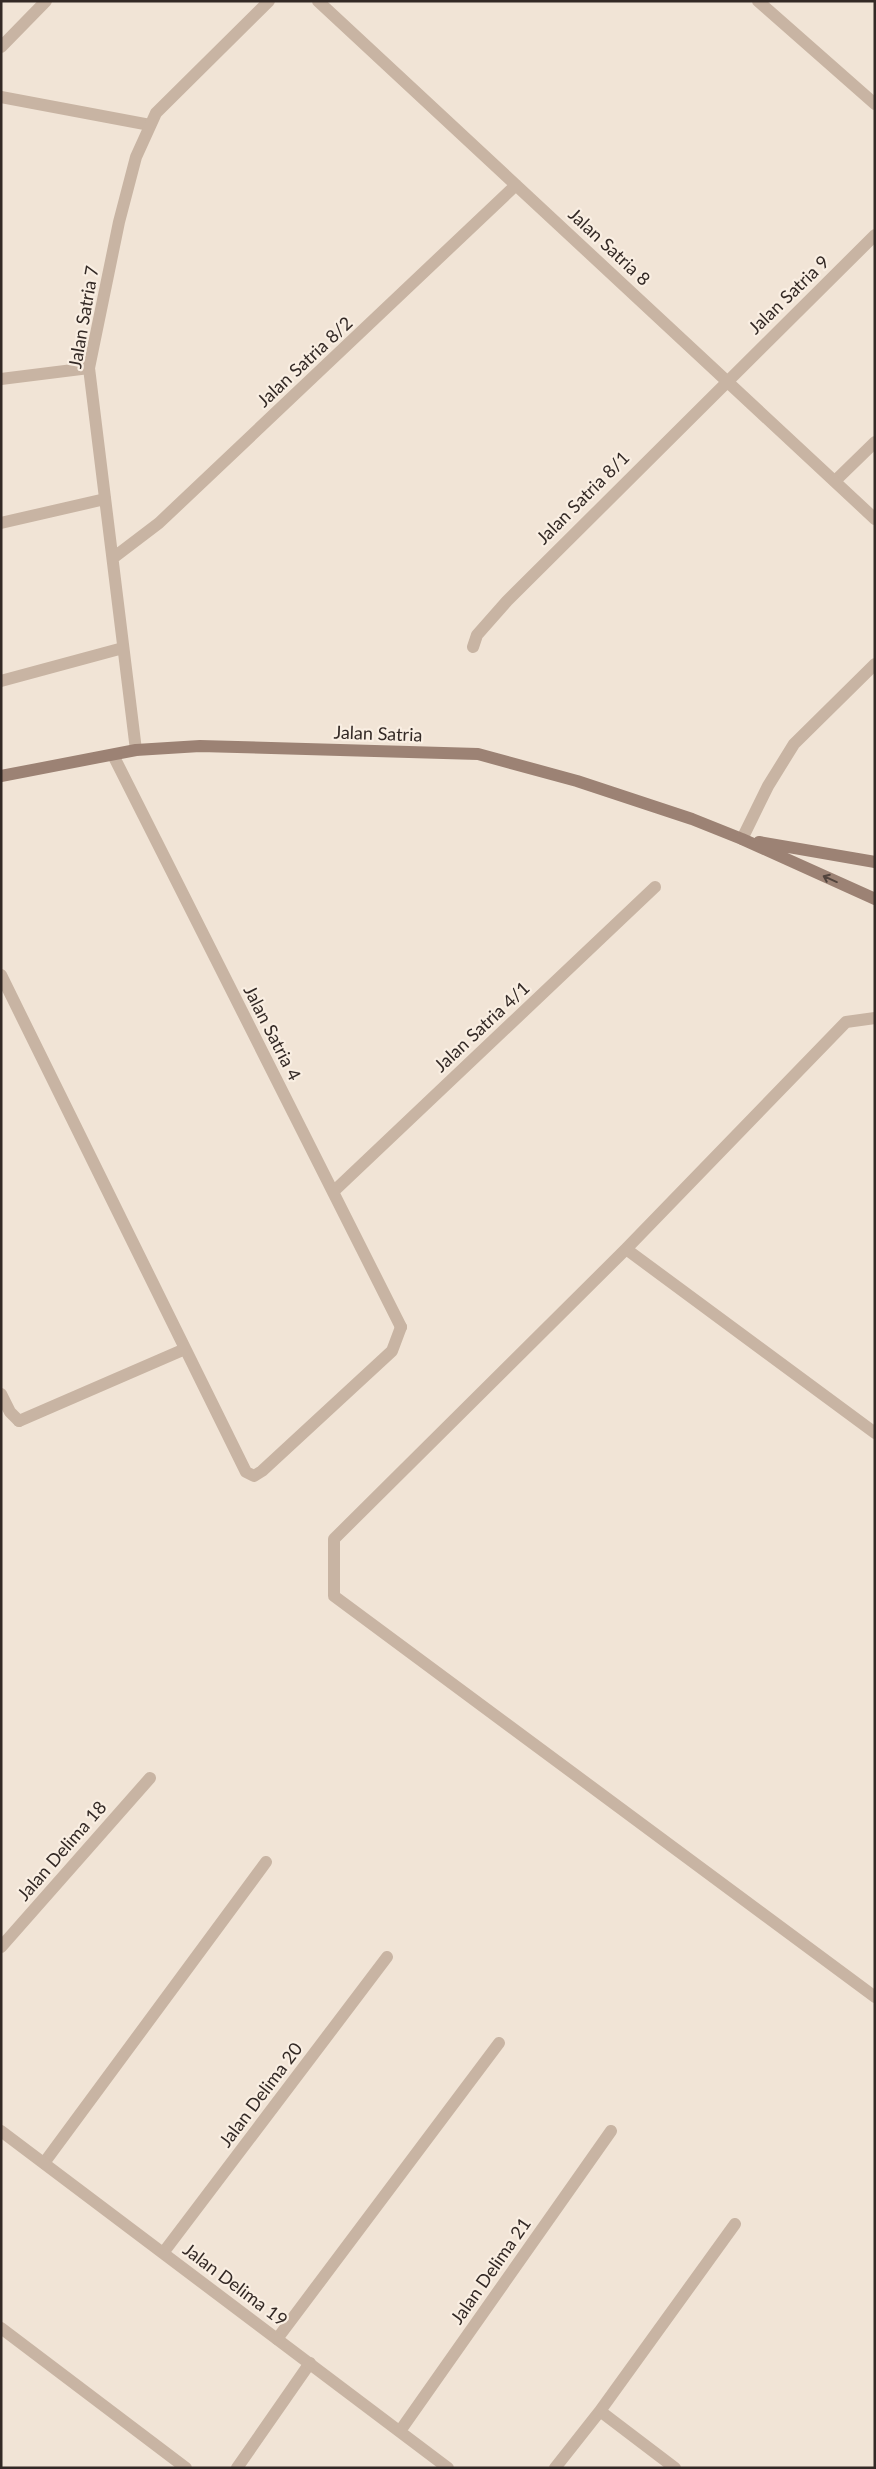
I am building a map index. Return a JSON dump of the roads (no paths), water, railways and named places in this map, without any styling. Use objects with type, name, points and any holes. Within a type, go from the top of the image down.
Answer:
[{"type":"street","points":[[1,47],[46,1]]},
{"type":"street","name":"Jalan Satria 7","points":[[136,750],[89,368],[119,222],[136,158],[150,125],[156,113],[269,1]]},
{"type":"street","name":"Jalan Satria 8","points":[[318,1],[875,519]]},
{"type":"street","points":[[758,1],[875,104]]},
{"type":"street","points":[[1,97],[150,125]]},
{"type":"street","name":"Jalan Satria 8/2","points":[[112,558],[159,523],[516,185]]},
{"type":"street","name":"Jalan Satria 9","points":[[727,380],[875,235]]},
{"type":"street","points":[[1,379],[89,368]]},
{"type":"street","name":"Jalan Satria 8/1","points":[[473,647],[477,634],[506,600],[727,380]]},
{"type":"street","points":[[835,481],[875,442]]},
{"type":"street","points":[[1,523],[105,499]]},
{"type":"street","points":[[1,681],[123,648]]},
{"type":"street","points":[[742,839],[768,786],[794,744],[875,664]]},
{"type":"street","name":"Jalan Satria","points":[[1,776],[136,750],[200,746],[478,754],[577,781],[692,819],[742,839]]},
{"type":"street","name":"Jalan Satria 4","points":[[113,755],[401,1327],[392,1352],[254,1476],[246,1472],[185,1349]]},
{"type":"street","points":[[742,839],[875,862]]},
{"type":"street","points":[[742,839],[875,899]]},
{"type":"street","name":"Jalan Satria 4/1","points":[[333,1192],[656,887]]},
{"type":"street","points":[[1,976],[185,1349],[19,1421],[10,1412],[1,1394]]},
{"type":"street","points":[[875,1018],[846,1022],[626,1249],[334,1539],[334,1596],[875,1997]]},
{"type":"street","points":[[626,1249],[875,1433]]},
{"type":"street","name":"Jalan Delima 18","points":[[1,1947],[150,1778]]},
{"type":"street","points":[[44,2163],[266,1862]]},
{"type":"street","name":"Jalan Delima 20","points":[[163,2253],[388,1957]]},
{"type":"street","points":[[277,2339],[499,2043]]},
{"type":"street","name":"Jalan Delima 19","points":[[1,2131],[448,2468]]},
{"type":"street","name":"Jalan Delima 21","points":[[400,2432],[611,2131]]},
{"type":"street","points":[[555,2468],[600,2411],[735,2224]]},
{"type":"street","points":[[1,2328],[186,2468]]},
{"type":"street","points":[[236,2468],[310,2363]]},
{"type":"street","points":[[600,2411],[675,2468]]}]
